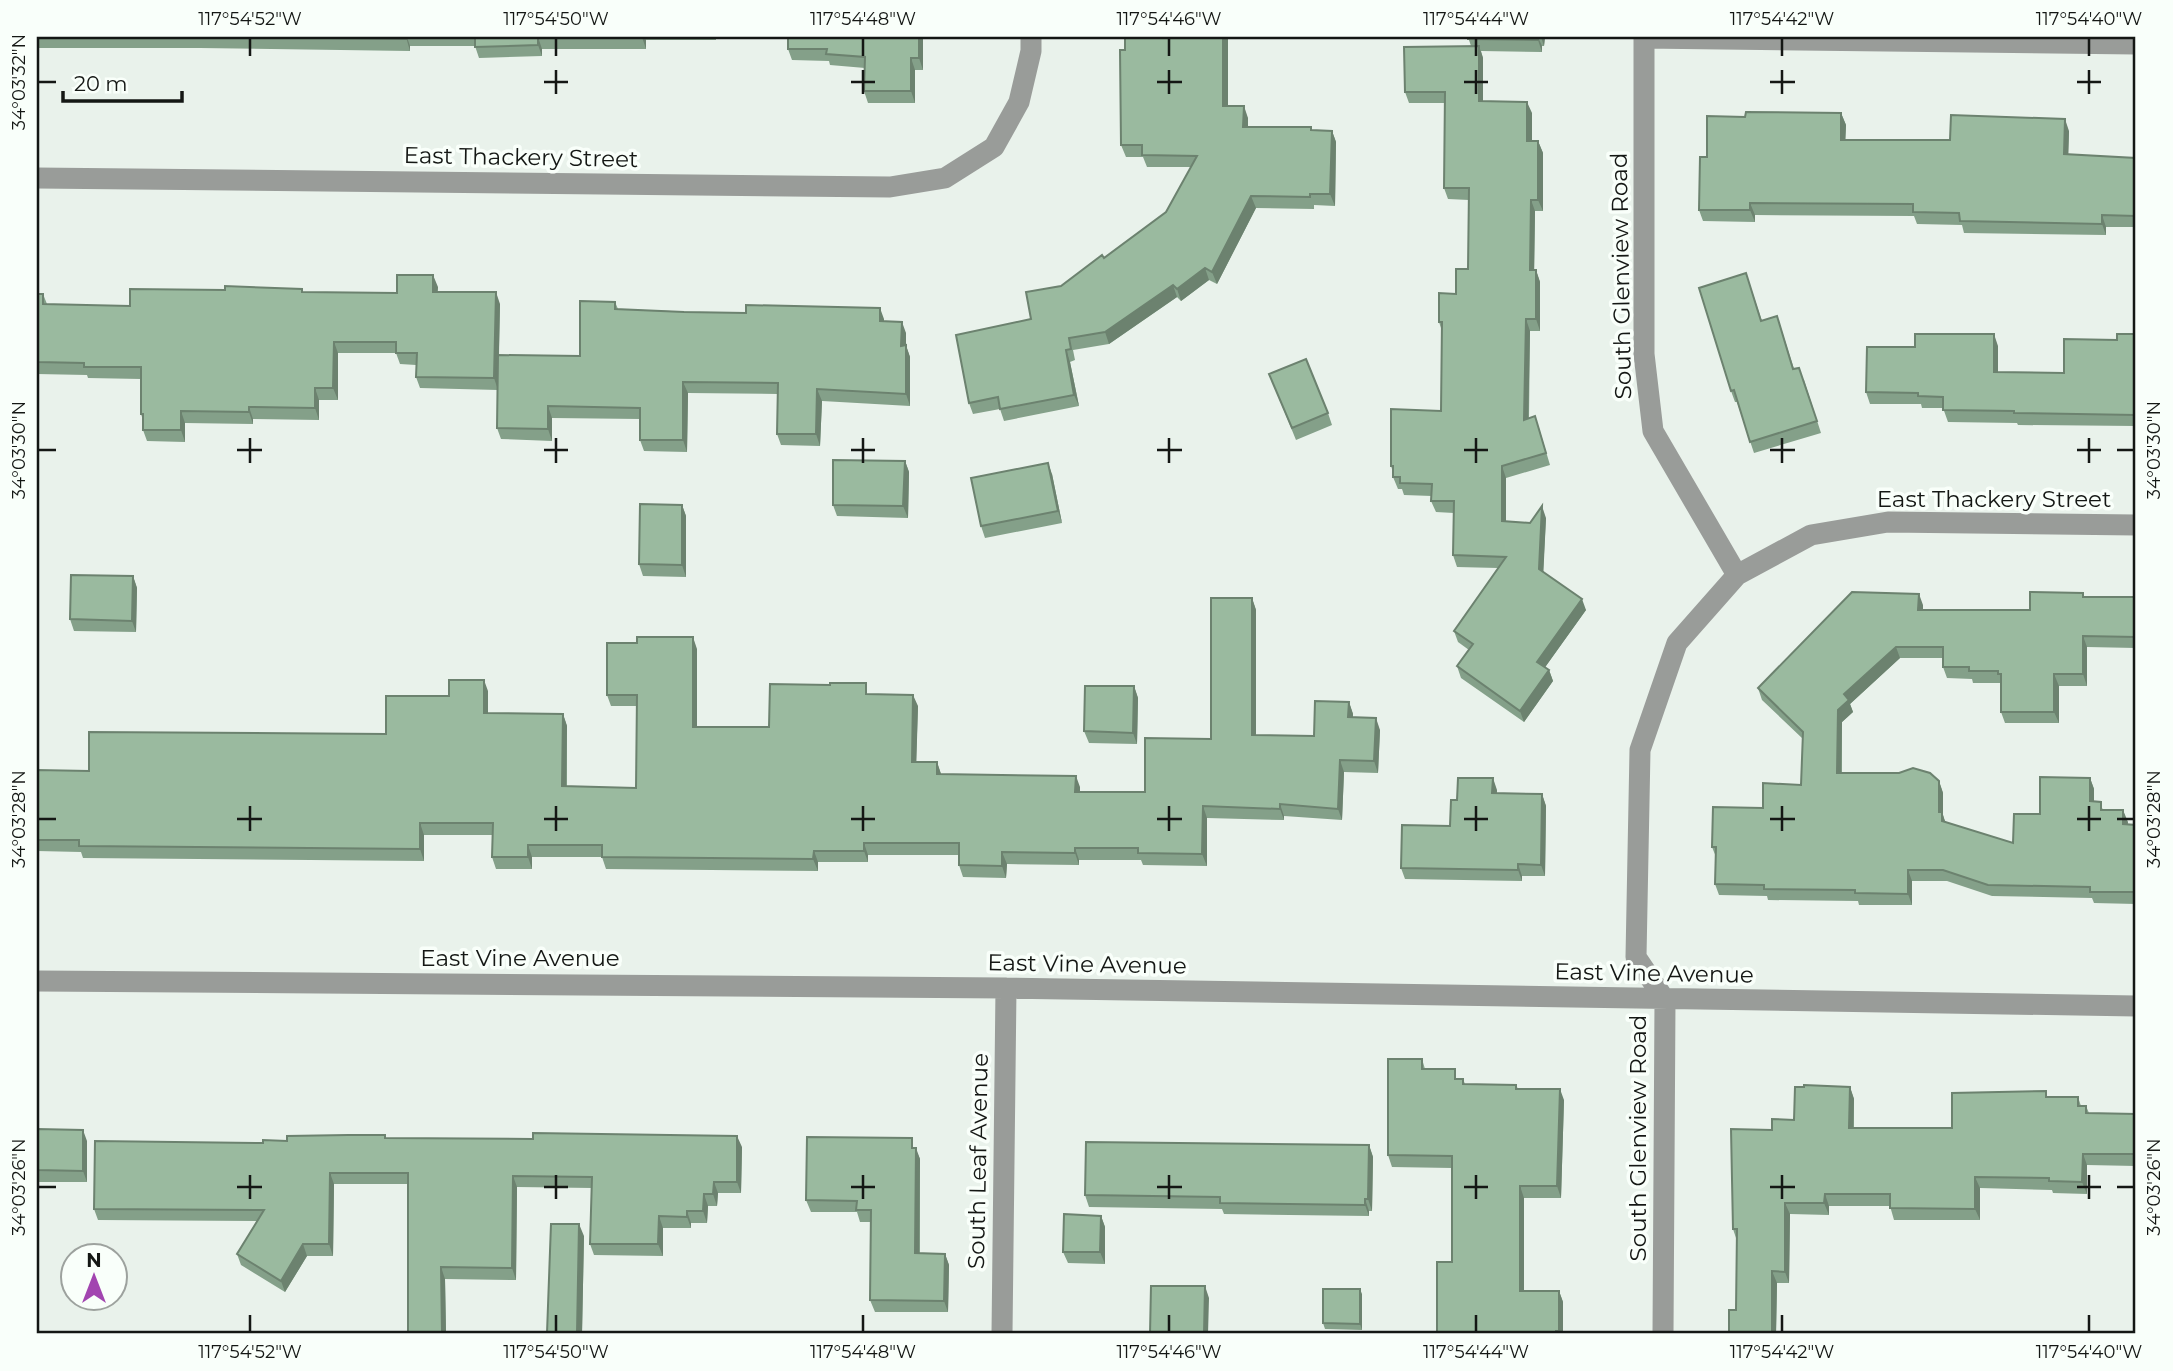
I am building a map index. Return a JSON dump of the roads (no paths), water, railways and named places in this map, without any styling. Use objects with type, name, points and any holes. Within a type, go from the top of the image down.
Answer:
[{"type":"street","name":"East Thackery Street","points":[[37,178],[890,187],[945,178],[994,147],[1019,102],[1031,51],[1031,37]]},
{"type":"street","points":[[1644,38],[2136,44]]},
{"type":"street","name":"South Glenview Road","points":[[1644,38],[1644,354],[1653,431],[1737,575],[1677,643],[1640,750],[1636,957],[1665,1000],[1663,1334]]},
{"type":"street","name":"East Thackery Street","points":[[1737,575],[1811,535],[1888,522],[2136,524]]},
{"type":"street","name":"East Vine Avenue","points":[[37,981],[1006,988],[2136,1006]]},
{"type":"street","name":"South Leaf Avenue","points":[[1002,1334],[1006,988]]}]
